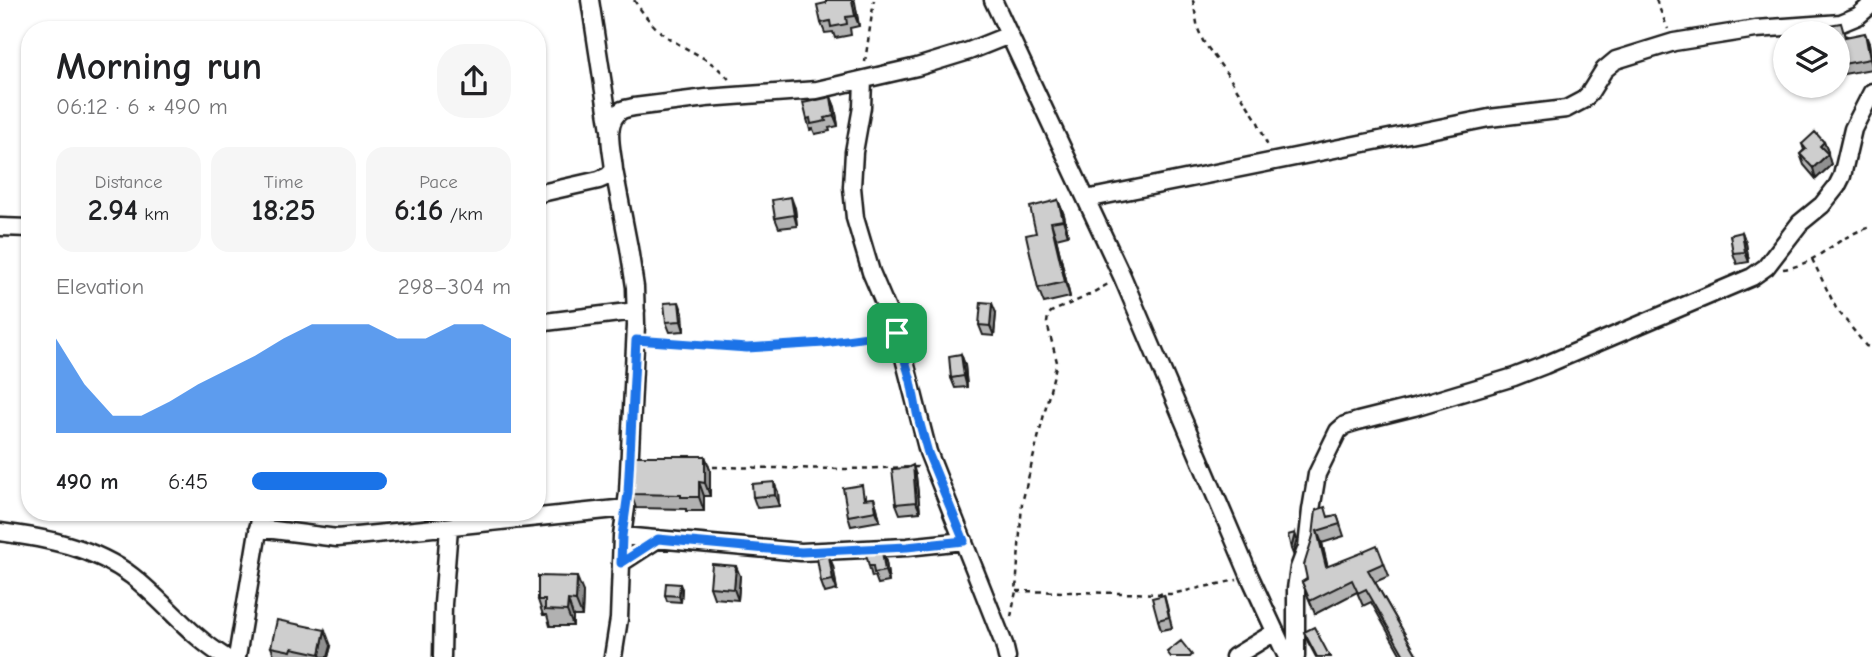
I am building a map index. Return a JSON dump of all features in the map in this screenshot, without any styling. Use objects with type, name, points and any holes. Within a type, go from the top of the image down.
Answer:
[{"type":"street","points":[[590,0],[614,170],[629,247],[636,311],[619,618],[613,657]]},
{"type":"street","points":[[993,0],[1122,276],[1250,577],[1287,657]]},
{"type":"street","points":[[1086,199],[1489,118],[1566,109],[1583,100],[1604,70],[1616,60],[1674,42],[1756,29],[1841,23],[1858,16],[1872,4]]},
{"type":"street","points":[[610,130],[622,110],[634,107],[739,95],[817,90],[969,51],[1009,35]]},
{"type":"street","points":[[863,80],[862,107],[854,152],[852,187],[855,218],[871,272],[897,333],[928,453],[1007,657]]},
{"type":"street","points":[[1296,657],[1296,589],[1299,568],[1307,547],[1317,474],[1338,431],[1357,421],[1458,394],[1545,365],[1752,277],[1766,267],[1800,223],[1822,205],[1838,186],[1853,130],[1872,92]]},
{"type":"street","points":[[546,192],[599,180],[614,170]]},
{"type":"street","points":[[0,227],[21,228]]},
{"type":"street","points":[[546,322],[636,311]]},
{"type":"street","points":[[546,517],[626,508]]},
{"type":"street","points":[[237,657],[259,521],[337,538],[511,521]]},
{"type":"street","points":[[442,657],[449,528]]},
{"type":"street","points":[[0,532],[31,536],[106,559],[131,575],[196,635],[225,657]]},
{"type":"street","points":[[622,536],[801,552],[907,547],[964,541]]},
{"type":"street","points":[[621,563],[658,539]]},
{"type":"street","points":[[1234,657],[1275,632]]},
{"type":"path","points":[[634,0],[646,18],[662,32],[720,68],[739,95]]},
{"type":"path","points":[[863,80],[874,0]]},
{"type":"path","points":[[1193,0],[1203,41],[1256,120],[1274,162]]},
{"type":"path","points":[[1656,0],[1674,42]]},
{"type":"path","points":[[1766,267],[1781,270],[1804,265],[1846,237],[1872,227]]},
{"type":"path","points":[[1812,259],[1843,317],[1866,346],[1872,348]]},
{"type":"path","points":[[1010,618],[1016,591],[1022,503],[1057,362],[1047,323],[1048,316],[1122,276]]},
{"type":"path","points":[[636,340],[747,348],[824,343],[897,333]]},
{"type":"path","points":[[713,467],[933,467]]},
{"type":"path","points":[[1016,591],[1171,594],[1250,577]]},
{"type":"building","points":[[826,0],[852,0],[855,16],[846,17],[847,24],[831,27],[830,21],[821,23],[817,5],[826,3]]},
{"type":"building","points":[[1865,33],[1870,59],[1850,63],[1850,36]]},
{"type":"building","points":[[831,97],[834,116],[811,124],[803,103]]},
{"type":"building","points":[[1815,132],[1824,142],[1820,146],[1828,154],[1813,168],[1800,154],[1806,149],[1802,144]]},
{"type":"building","points":[[791,197],[794,215],[775,218],[772,200]]},
{"type":"building","points":[[1058,200],[1063,220],[1051,222],[1065,282],[1038,288],[1026,235],[1036,233],[1030,207]]},
{"type":"building","points":[[1742,232],[1745,252],[1733,253],[1730,235]]},
{"type":"building","points":[[679,302],[681,321],[666,322],[664,303]]},
{"type":"building","points":[[981,302],[992,303],[990,326],[979,325]]},
{"type":"building","points":[[961,354],[964,376],[951,378],[949,356]]},
{"type":"building","points":[[635,456],[705,456],[705,483],[699,482],[699,497],[631,494]]},
{"type":"building","points":[[913,465],[916,502],[896,504],[892,469]]},
{"type":"building","points":[[774,482],[775,495],[753,497],[752,484]]},
{"type":"building","points":[[862,485],[864,499],[874,498],[876,511],[848,516],[843,488]]},
{"type":"building","points":[[1325,507],[1328,517],[1337,515],[1340,524],[1317,531],[1326,567],[1377,545],[1384,563],[1368,570],[1418,657],[1405,657],[1366,589],[1358,593],[1352,580],[1310,601],[1302,582],[1307,579],[1304,565],[1313,536],[1316,510]]},
{"type":"building","points":[[1295,533],[1291,549],[1288,535]]},
{"type":"building","points":[[882,551],[885,571],[874,573],[866,554]]},
{"type":"building","points":[[829,556],[833,580],[821,582],[817,558]]},
{"type":"building","points":[[712,564],[736,566],[734,589],[710,587]]},
{"type":"building","points":[[538,576],[577,577],[576,601],[568,600],[567,611],[545,610],[545,600],[538,600]]},
{"type":"building","points":[[666,583],[680,584],[679,596],[665,595]]},
{"type":"building","points":[[1164,595],[1169,617],[1158,620],[1152,598]]},
{"type":"building","points":[[277,620],[325,630],[320,654],[271,647]]},
{"type":"building","points":[[1314,627],[1330,657],[1317,657],[1304,632]]},
{"type":"building","points":[[1181,641],[1192,655],[1171,657],[1167,652]]},
{"type":"route","points":[[897,333],[928,453],[964,541],[907,547],[801,552],[658,539],[621,563],[628,493],[636,340],[747,348],[824,343],[897,333]]}]
